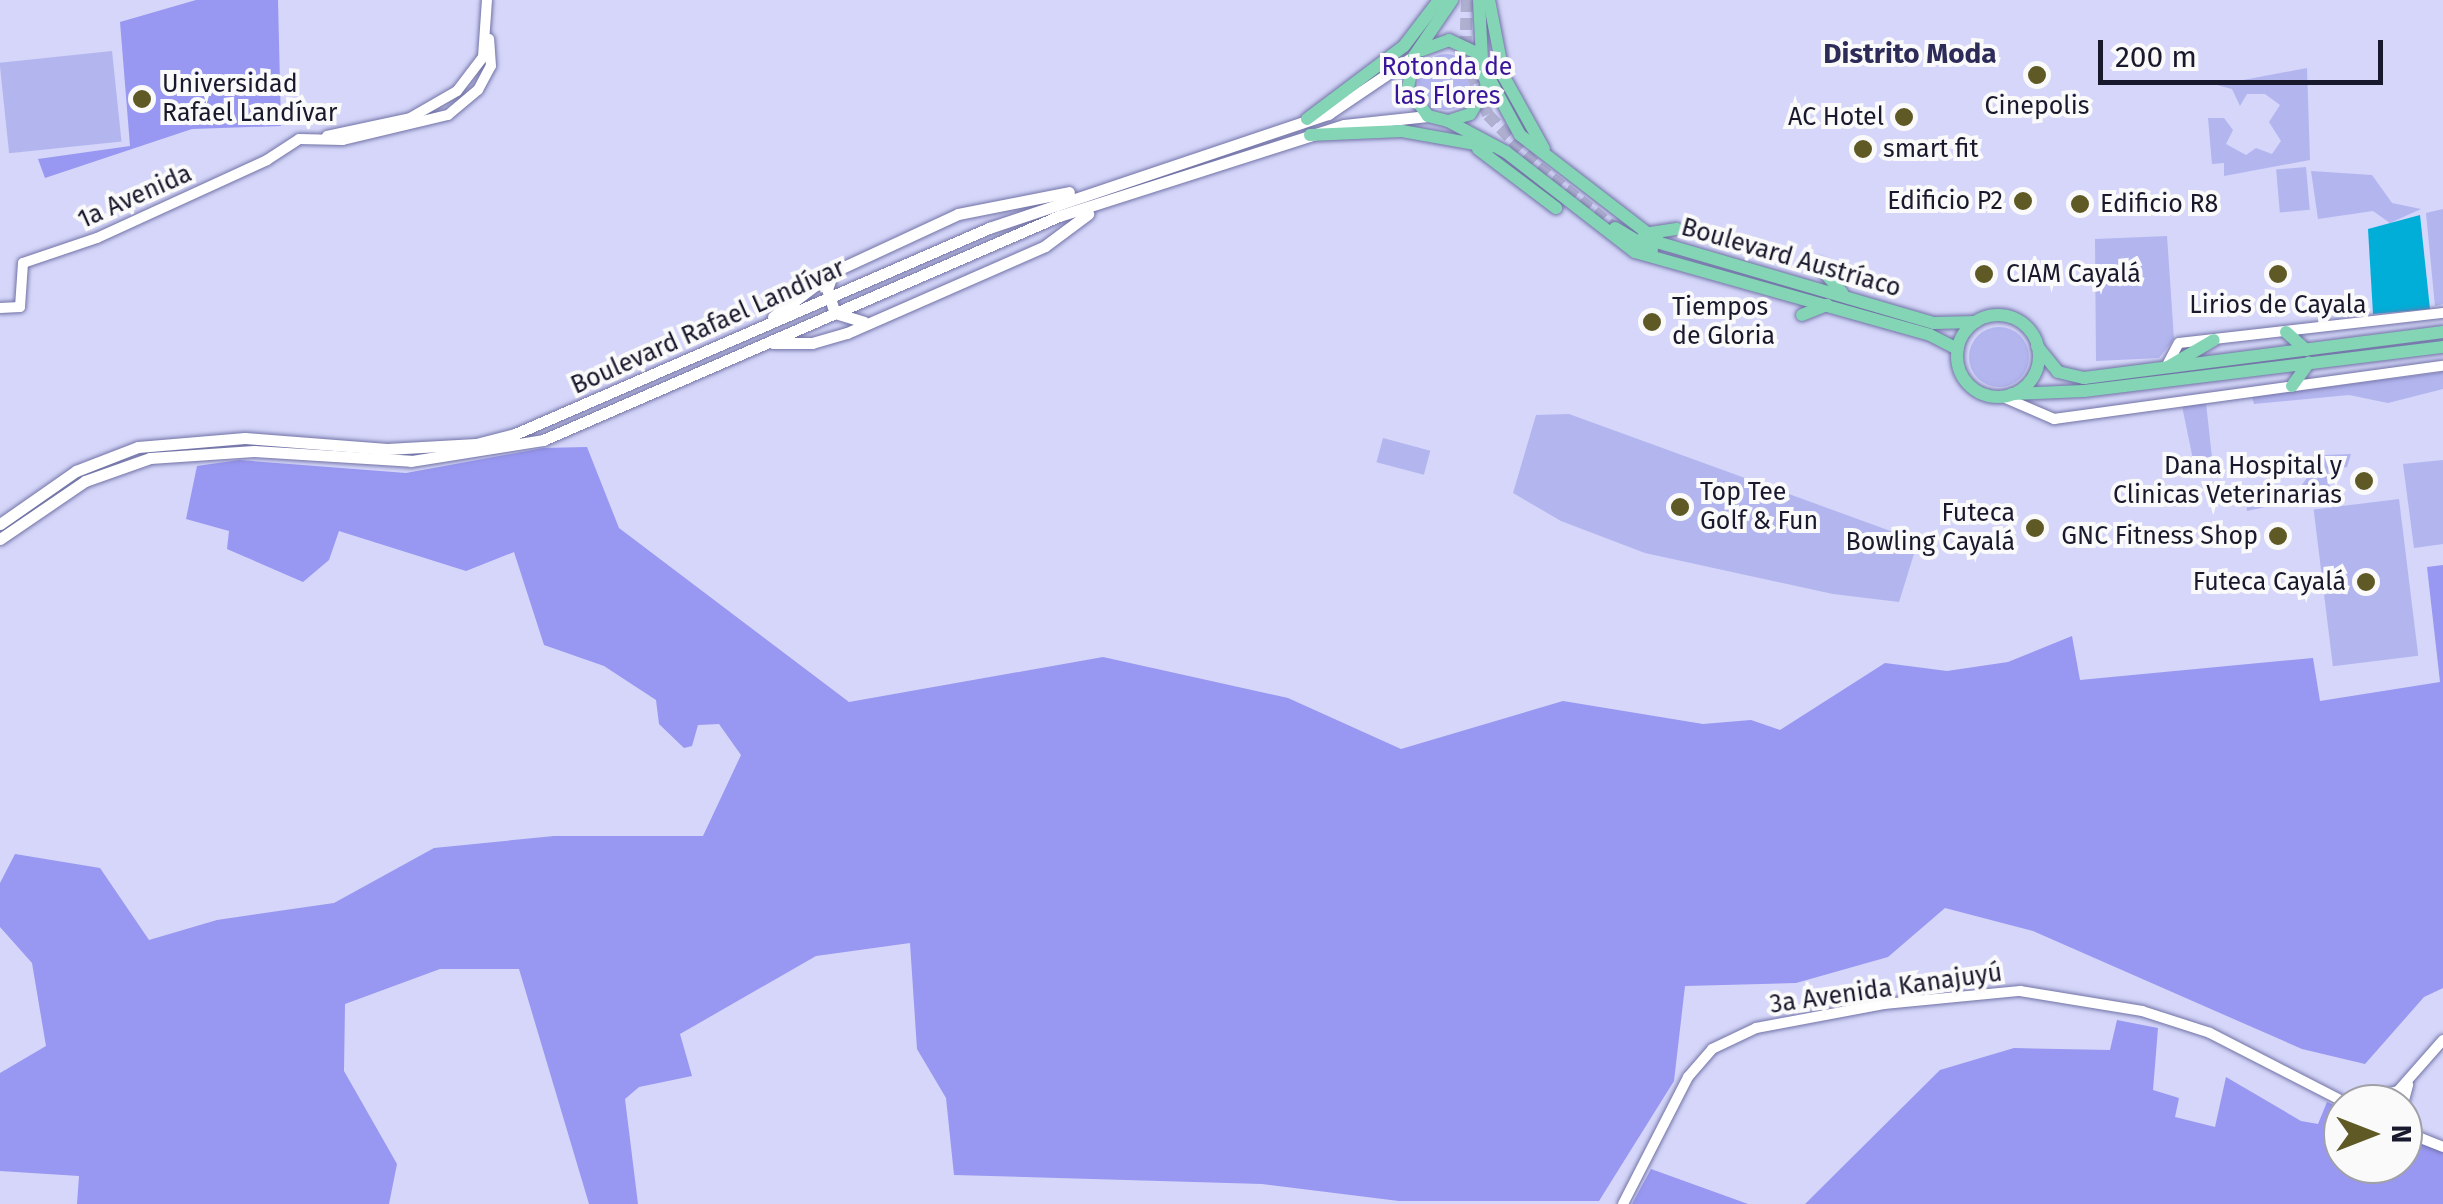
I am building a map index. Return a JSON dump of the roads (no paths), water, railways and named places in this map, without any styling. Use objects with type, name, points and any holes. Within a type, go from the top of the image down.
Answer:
[{"type":"main road","points":[[1308,119],[1404,46],[1439,0]]},
{"type":"main road","points":[[1452,0],[1418,53],[1408,88],[1428,116],[1448,121],[1478,106],[1485,68],[1479,0]]},
{"type":"main road","points":[[1489,0],[1494,43],[1511,94],[1555,163]]},
{"type":"main road","points":[[1418,53],[1460,42],[1485,68]]},
{"type":"main road","name":"Boulevard Rafael Landívar","points":[[0,524],[76,471],[138,447],[245,438],[387,449],[476,444],[515,434],[989,228],[1308,119],[1364,96],[1418,53]]},
{"type":"main road","name":"Boulevard Austríaco","points":[[1485,68],[1520,135],[1644,234],[1934,323],[1976,322]]},
{"type":"main road","name":"Boulevard Rafael Landívar","points":[[0,539],[72,489],[130,463],[235,451],[394,461],[495,452],[573,430],[1059,216],[1098,208],[1354,122],[1428,116]]},
{"type":"main road","name":"Boulevard Austríaco","points":[[1448,121],[1498,148],[1635,252],[1827,304],[1958,349]]},
{"type":"main road","points":[[1310,135],[1402,131],[1498,148]]},
{"type":"main road","points":[[1457,141],[1503,163],[1556,208]]},
{"type":"main road","points":[[762,326],[833,272],[979,206],[1048,198],[1125,172],[1161,168]]},
{"type":"main road","points":[[769,342],[823,341],[1045,246],[1098,208]]},
{"type":"main road","points":[[1615,228],[1676,263]]},
{"type":"main road","points":[[1644,234],[1678,229]]},
{"type":"main road","points":[[1635,252],[1645,268]]},
{"type":"main road","points":[[1818,264],[1829,283],[1853,300]]},
{"type":"main road","points":[[833,272],[829,298],[835,312],[864,322]]},
{"type":"main road","points":[[1802,316],[1827,304]]},
{"type":"main road","points":[[2443,323],[2438,333],[2308,357],[2008,395],[1968,384],[1958,349],[1976,322],[1994,315],[2015,319],[2069,376],[2166,368],[2308,357],[2443,347]]},
{"type":"main road","points":[[2286,332],[2308,357]]},
{"type":"main road","points":[[2166,368],[2214,340]]},
{"type":"main road","points":[[2008,395],[2032,379],[2038,346]]},
{"type":"main road","points":[[2292,386],[2308,357]]},
{"type":"street","points":[[327,136],[340,140],[413,128],[448,115],[478,90],[491,66],[486,0]]},
{"type":"street","points":[[327,136],[424,113],[457,91],[483,57],[489,39]]},
{"type":"street","name":"1a Avenida","points":[[0,308],[20,307],[24,263],[97,238],[267,160],[298,139],[327,136]]},
{"type":"street","points":[[2166,368],[2179,343],[2443,313]]},
{"type":"street","points":[[2008,395],[2054,418],[2443,366]]},
{"type":"street","name":"3a Avenida Kanajuyú","points":[[1622,1204],[1688,1077],[1712,1049],[1756,1028],[1884,1004],[2020,990],[2142,1010],[2219,1037],[2290,1080],[2323,1094]]},
{"type":"street","points":[[2408,1084],[2443,1040]]},
{"type":"tunnel","points":[[1467,0],[1465,56],[1488,115],[1538,167],[1615,228]]},
{"type":"place","name":"Cinepolis","points":[[2037,75]]},
{"type":"place","name":"Universidad Rafael Landívar","points":[[142,99]]},
{"type":"place","name":"AC Hotel","points":[[1904,117]]},
{"type":"place","name":"smart fit","points":[[1863,149]]},
{"type":"place","name":"Edificio P2","points":[[2023,201]]},
{"type":"place","name":"Edificio R8","points":[[2080,204]]},
{"type":"place","name":"CIAM Cayalá","points":[[1984,274]]},
{"type":"place","name":"Lirios de Cayala","points":[[2278,274]]},
{"type":"place","name":"Tiempos de Gloria","points":[[1652,322]]},
{"type":"place","name":"Dana Hospital y Clinicas Veterinarias","points":[[2364,481]]},
{"type":"place","name":"Top Tee Golf & Fun","points":[[1680,507]]},
{"type":"place","name":"Futeca Bowling Cayalá","points":[[2035,528]]},
{"type":"place","name":"GNC Fitness Shop","points":[[2278,536]]},
{"type":"place","name":"Futeca Cayalá","points":[[2366,582]]},
{"type":"district","name":"Distrito Moda","points":[[1910,54]]},
{"type":"park label","name":"Rotonda de las Flores","points":[[1447,82]]}]
